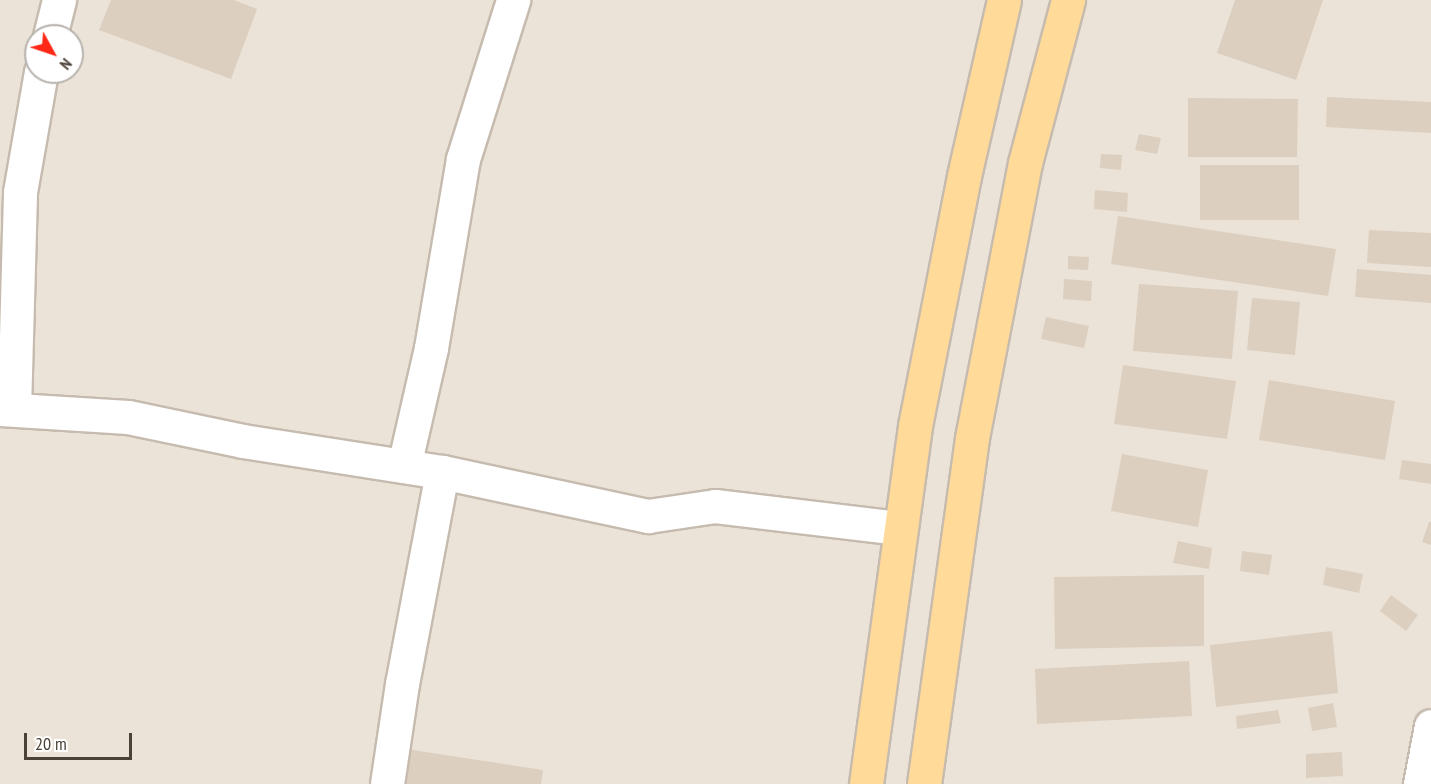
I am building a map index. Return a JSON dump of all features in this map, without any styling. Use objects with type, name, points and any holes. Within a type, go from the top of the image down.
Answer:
[{"type":"main road","points":[[866,784],[915,426],[963,176],[1004,0]]},
{"type":"main road","points":[[924,784],[972,438],[1025,163],[1068,0]]},
{"type":"street","points":[[53,24],[59,0]]},
{"type":"street","points":[[404,466],[431,348],[464,159],[513,0]]},
{"type":"street","points":[[39,84],[20,192],[7,409],[128,417],[243,441],[442,472],[648,516],[716,506],[900,528]]},
{"type":"street","points":[[387,784],[402,684],[442,472]]},
{"type":"street","points":[[1420,784],[1431,726]]},
{"type":"shaded area","points":[[0,0],[1431,0],[1431,784],[0,784]]},
{"type":"building","points":[[111,0],[234,0],[257,9],[231,79],[99,30]]},
{"type":"building","points":[[1235,0],[1323,0],[1296,80],[1217,53]]},
{"type":"building","points":[[1327,97],[1431,102],[1431,133],[1326,127]]},
{"type":"building","points":[[1188,98],[1298,99],[1297,157],[1188,157]]},
{"type":"building","points":[[1139,134],[1161,138],[1157,154],[1135,150]]},
{"type":"building","points":[[1101,154],[1122,155],[1121,170],[1100,168]]},
{"type":"building","points":[[1200,165],[1299,165],[1299,220],[1200,220]]},
{"type":"building","points":[[1095,190],[1128,193],[1127,212],[1094,209]]},
{"type":"building","points":[[1118,216],[1336,249],[1328,296],[1111,264]]},
{"type":"building","points":[[1369,230],[1431,233],[1431,267],[1367,263]]},
{"type":"building","points":[[1068,256],[1089,257],[1088,270],[1068,269]]},
{"type":"building","points":[[1357,269],[1431,275],[1431,303],[1355,297]]},
{"type":"building","points":[[1064,279],[1092,281],[1091,301],[1063,299]]},
{"type":"building","points":[[1139,284],[1238,291],[1232,359],[1133,351]]},
{"type":"building","points":[[1252,298],[1300,302],[1295,355],[1247,350]]},
{"type":"building","points":[[1046,317],[1089,326],[1084,348],[1041,339]]},
{"type":"building","points":[[1123,365],[1236,381],[1227,439],[1114,424]]},
{"type":"building","points":[[1269,380],[1395,401],[1385,460],[1259,440]]},
{"type":"building","points":[[1122,454],[1208,470],[1198,527],[1111,511]]},
{"type":"building","points":[[1402,460],[1431,464],[1431,484],[1399,479]]},
{"type":"building","points":[[1429,522],[1431,522],[1431,545],[1422,542]]},
{"type":"building","points":[[1178,541],[1212,548],[1209,569],[1173,563]]},
{"type":"building","points":[[1242,551],[1272,555],[1269,575],[1240,571]]},
{"type":"building","points":[[1326,567],[1363,574],[1359,593],[1323,585]]},
{"type":"building","points":[[1204,575],[1204,646],[1055,649],[1054,577]]},
{"type":"building","points":[[1391,595],[1418,615],[1406,631],[1380,611]]},
{"type":"building","points":[[1332,631],[1338,693],[1216,707],[1210,645]]},
{"type":"building","points":[[1189,661],[1192,716],[1037,724],[1035,669]]},
{"type":"building","points":[[1333,703],[1337,727],[1312,731],[1308,708]]},
{"type":"building","points":[[1278,710],[1281,723],[1237,729],[1236,716]]},
{"type":"building","points":[[406,749],[543,770],[541,784],[399,784]]},
{"type":"building","points":[[1342,752],[1343,776],[1306,778],[1306,754]]}]
